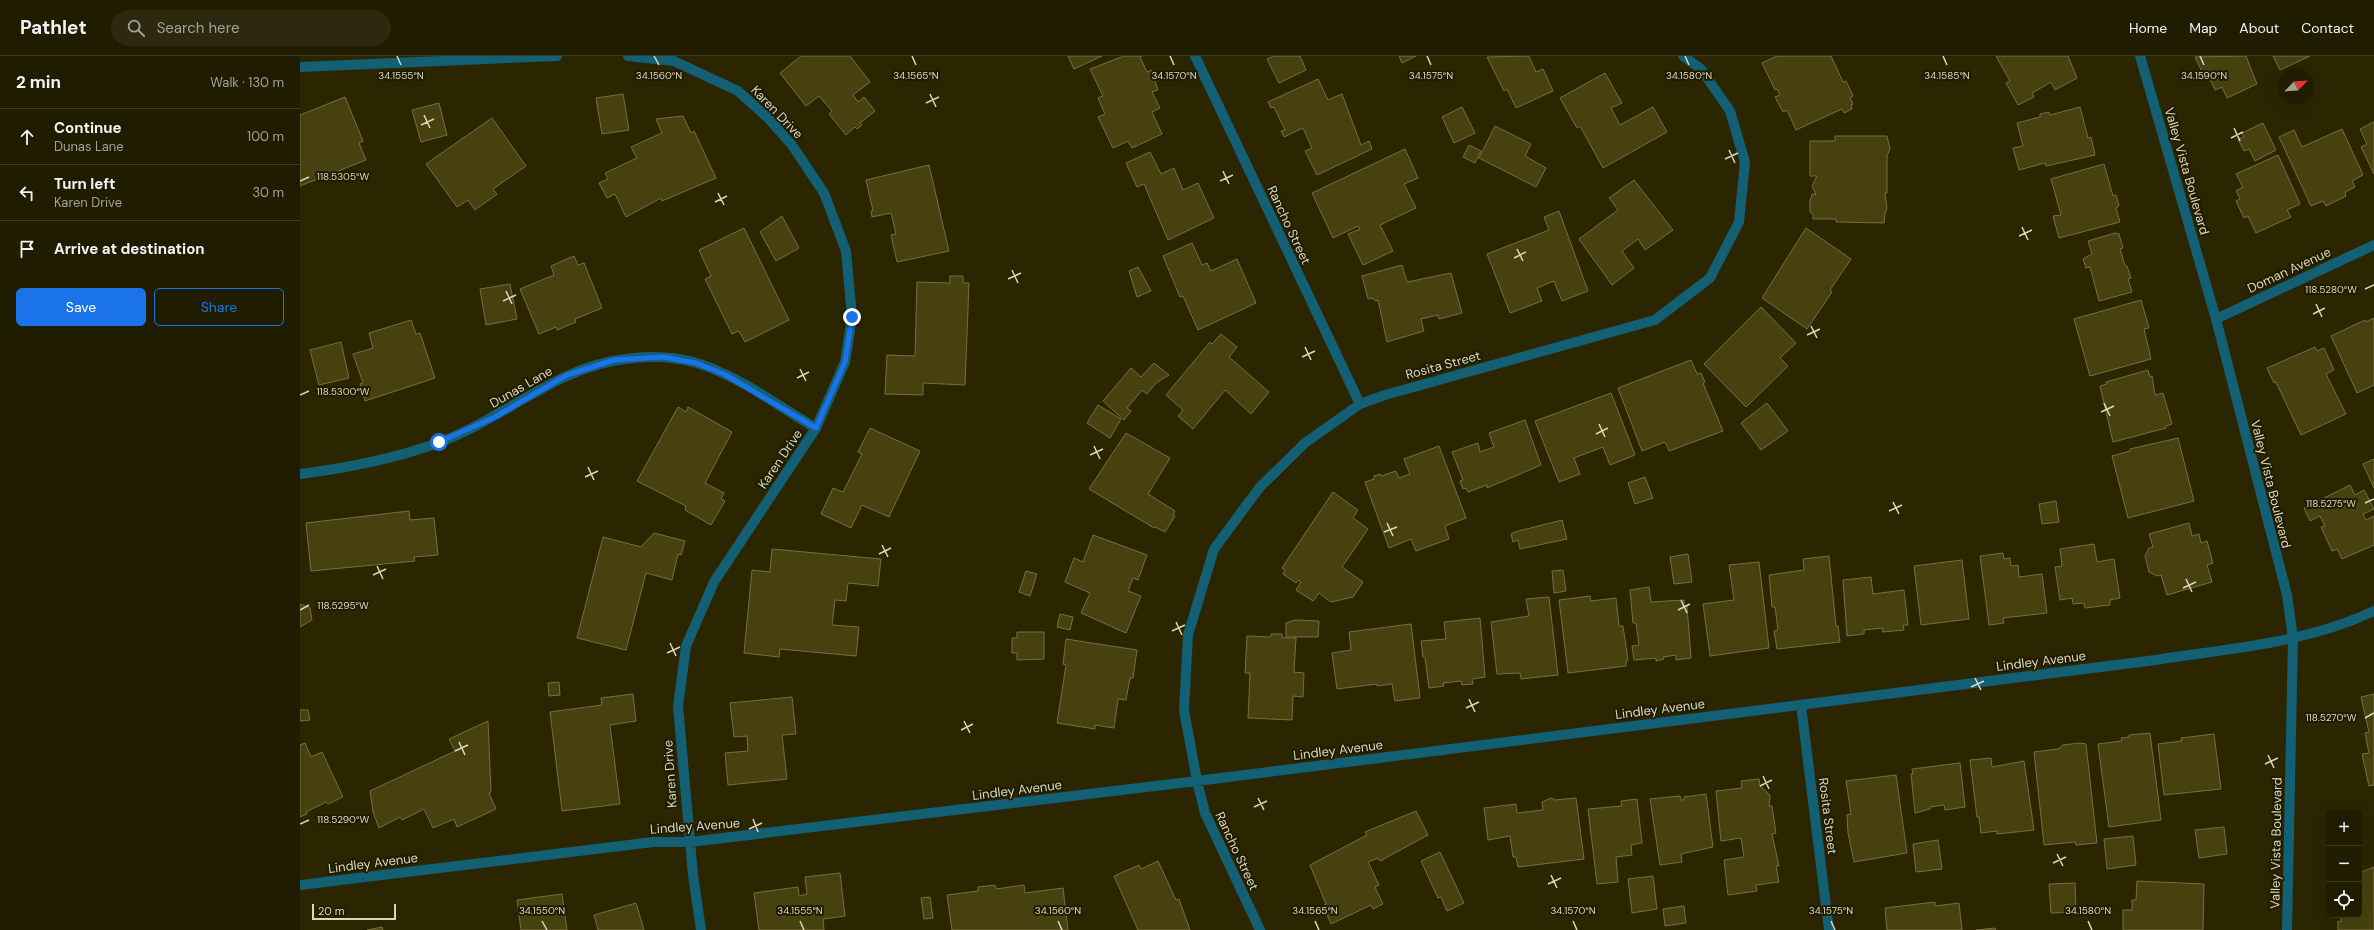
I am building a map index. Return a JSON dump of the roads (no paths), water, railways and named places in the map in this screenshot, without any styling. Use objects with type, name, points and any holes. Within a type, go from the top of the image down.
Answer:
[{"type":"street","points":[[300,67],[557,56]]},
{"type":"street","name":"Karen Drive","points":[[628,56],[674,62],[738,91],[768,118],[792,145],[824,193],[846,251],[852,317],[845,362],[816,428],[714,582],[686,646],[678,706],[690,842],[701,930]]},
{"type":"street","name":"Rancho Street","points":[[1195,56],[1360,404]]},
{"type":"street","name":"Rosita Street","points":[[1197,781],[1184,710],[1188,635],[1214,549],[1260,487],[1305,442],[1360,404],[1385,395],[1654,320],[1710,278],[1739,222],[1745,162],[1730,111],[1701,69],[1683,56]]},
{"type":"street","name":"Valley Vista Boulevard","points":[[2140,56],[2216,319],[2286,595],[2293,638],[2287,930]]},
{"type":"street","name":"Doman Avenue","points":[[2216,319],[2374,245]]},
{"type":"street","name":"Dunas Lane","points":[[300,474],[356,467],[439,442],[495,417],[567,375],[614,360],[663,357],[696,363],[724,374],[816,428]]},
{"type":"street","name":"Lindley Avenue","points":[[300,885],[653,842],[690,842],[1197,781],[2148,661],[2293,638],[2335,628],[2374,611]]},
{"type":"street","name":"Rosita Street","points":[[1801,705],[1829,930]]},
{"type":"street","name":"Rancho Street","points":[[1197,781],[1205,813],[1260,930]]}]
